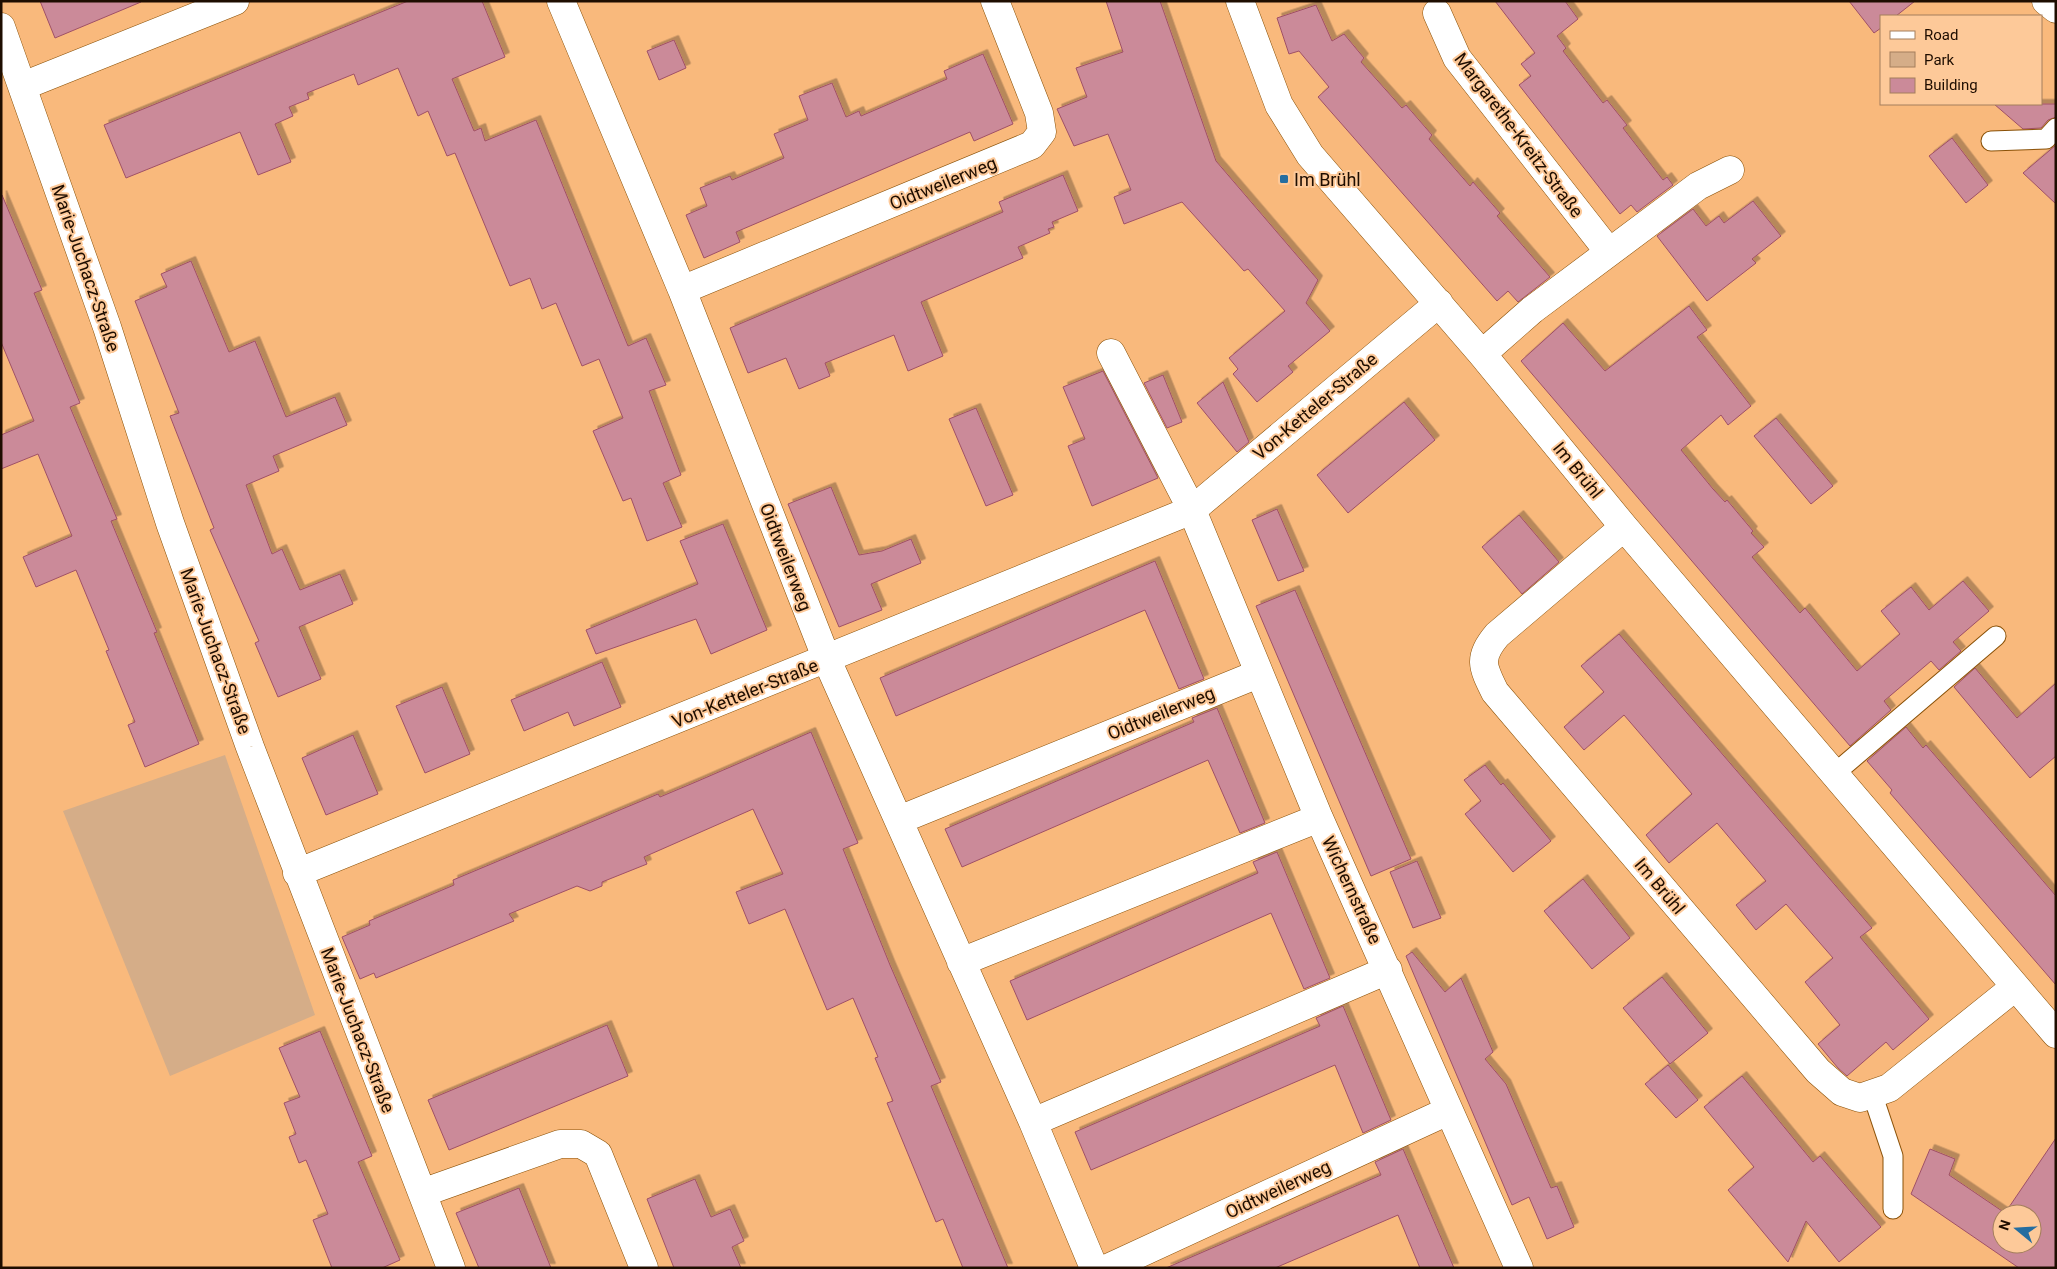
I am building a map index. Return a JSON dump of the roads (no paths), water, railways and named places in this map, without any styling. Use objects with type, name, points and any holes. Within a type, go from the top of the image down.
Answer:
[{"type":"street","points":[[23,86],[235,1]]},
{"type":"street","name":"Oidtweilerweg","points":[[560,1],[682,290],[827,660],[1033,1122],[1094,1268]]},
{"type":"street","name":"Oidtweilerweg","points":[[682,290],[1032,145],[1042,132],[1039,112],[995,1]]},
{"type":"street","name":"Im Brühl","points":[[1240,1],[1279,105],[1310,156],[1439,303],[1624,527],[2056,1034]]},
{"type":"street","points":[[2046,1],[2056,9]]},
{"type":"street","name":"Margarethe-Kreitz-Straße","points":[[1437,13],[1457,58],[1609,252]]},
{"type":"street","name":"Marie-Juchacz-Straße","points":[[1,27],[107,327],[173,532],[297,873],[451,1268]]},
{"type":"street","points":[[1482,354],[1532,310],[1609,252],[1698,186],[1730,170]]},
{"type":"street","name":"Von-Ketteler-Straße","points":[[297,873],[827,660],[1192,510],[1439,303]]},
{"type":"street","points":[[1111,353],[1192,510]]},
{"type":"street","name":"Wichernstraße","points":[[1192,510],[1258,674],[1319,818],[1388,970],[1512,1265]]},
{"type":"street","name":"Im Brühl","points":[[1624,527],[1498,635],[1487,648],[1483,659],[1484,669],[1495,692],[1818,1071],[1842,1092],[1860,1098],[1888,1088],[2015,987]]},
{"type":"street","name":"Oidtweilerweg","points":[[898,820],[1258,674]]},
{"type":"street","points":[[961,962],[1319,818]]},
{"type":"street","points":[[1033,1122],[1388,970]]},
{"type":"street","name":"Oidtweilerweg","points":[[1108,1268],[1448,1111]]},
{"type":"street","points":[[422,1193],[560,1144],[582,1144],[598,1154],[644,1268]]},
{"type":"lane","points":[[1991,141],[2046,140],[2056,128]]},
{"type":"lane","points":[[1834,774],[1996,636]]},
{"type":"lane","points":[[1872,1093],[1893,1156],[1893,1209]]},
{"type":"place","name":"Im Brühl","points":[[1284,179]]}]
